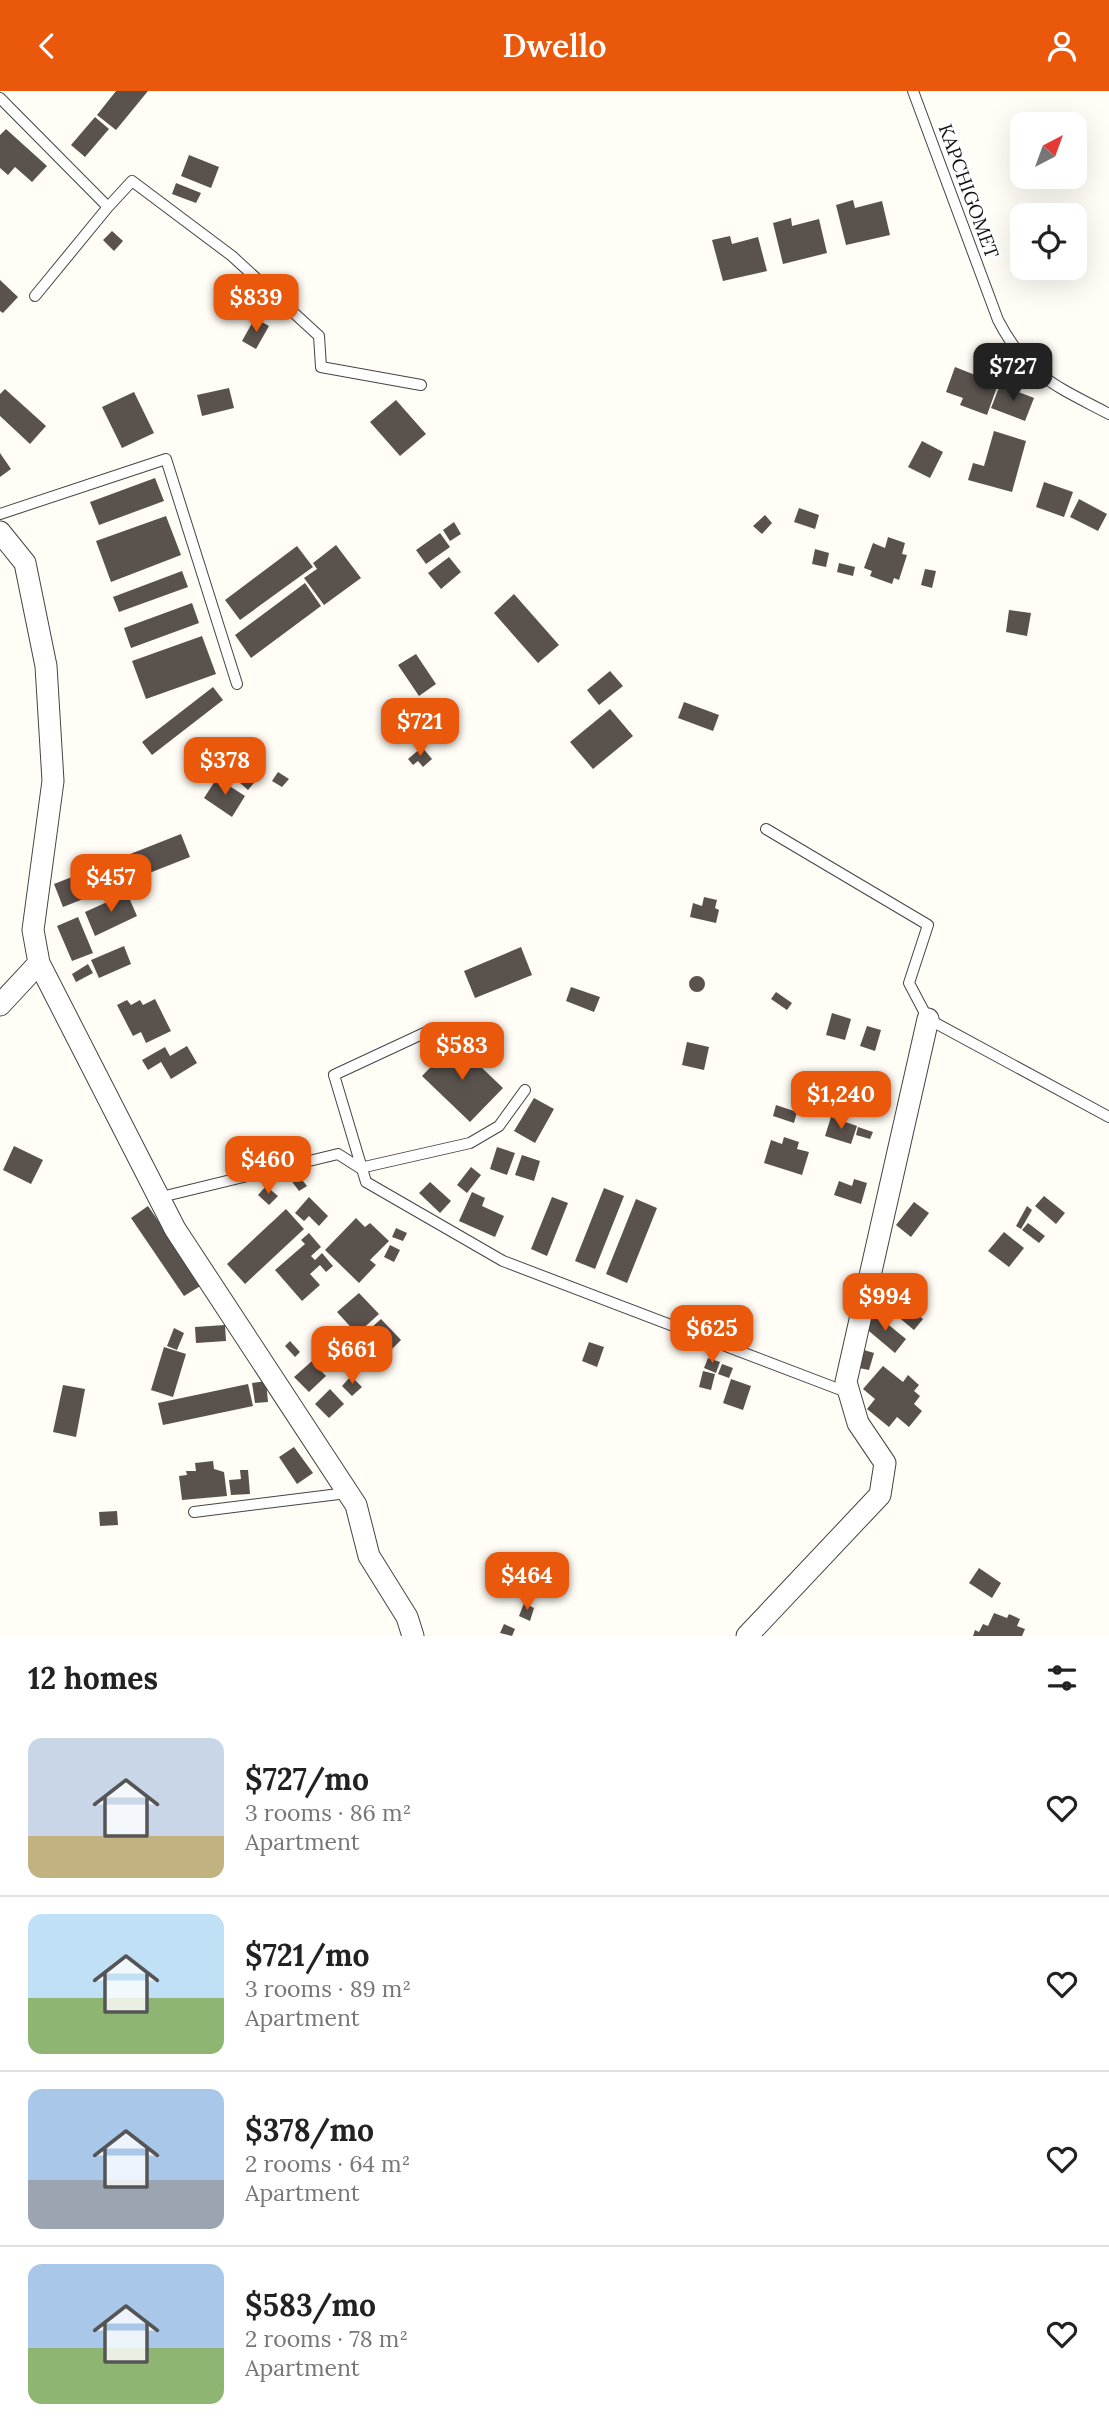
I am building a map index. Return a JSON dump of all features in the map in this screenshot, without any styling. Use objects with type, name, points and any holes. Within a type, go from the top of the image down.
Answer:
[{"type":"street","points":[[0,532],[25,563],[46,666],[52,781],[33,930],[39,963],[157,1198],[356,1505],[369,1556],[407,1617],[413,1636]]},
{"type":"street","points":[[0,1005],[39,963]]},
{"type":"street","points":[[747,1636],[880,1495],[885,1463],[858,1423],[846,1382],[928,1019]]},
{"type":"lane","name":"KAPCHIGOMET","points":[[913,91],[998,320],[1009,341],[1022,360],[1036,372],[1109,414]]},
{"type":"lane","points":[[0,97],[108,207]]},
{"type":"lane","points":[[35,296],[132,181],[232,255],[319,336],[321,367],[421,385]]},
{"type":"lane","points":[[0,514],[166,459],[237,684]]},
{"type":"lane","points":[[766,829],[928,925],[909,983],[928,1019],[1109,1117]]},
{"type":"lane","points":[[435,1028],[334,1075],[366,1182],[503,1261],[849,1393]]},
{"type":"lane","points":[[157,1198],[338,1154],[360,1168],[470,1143],[499,1126],[525,1090]]},
{"type":"lane","points":[[194,1513],[348,1493]]},
{"type":"building","points":[[116,91],[148,91],[116,130],[97,115]]},
{"type":"building","points":[[95,117],[109,129],[85,157],[71,145]]},
{"type":"building","points":[[6,129],[47,166],[32,182],[15,167],[8,175],[0,168],[0,135]]},
{"type":"building","points":[[189,155],[219,167],[211,188],[181,176]]},
{"type":"building","points":[[176,183],[201,193],[196,203],[172,194]]},
{"type":"building","points":[[853,200],[855,208],[882,201],[890,235],[846,245],[836,205]]},
{"type":"building","points":[[791,218],[792,226],[819,219],[827,253],[783,264],[773,223]]},
{"type":"building","points":[[112,231],[123,241],[114,251],[103,240]]},
{"type":"building","points":[[730,236],[732,244],[758,237],[767,271],[723,281],[712,240]]},
{"type":"building","points":[[0,280],[18,297],[3,313],[0,311]]},
{"type":"building","points":[[255,318],[269,326],[256,349],[242,341]]},
{"type":"building","points":[[955,367],[998,384],[987,415],[960,405],[963,398],[946,392]]},
{"type":"building","points":[[1000,385],[1034,398],[1025,421],[991,408]]},
{"type":"building","points":[[229,388],[234,408],[202,416],[197,395]]},
{"type":"building","points":[[5,389],[46,426],[30,444],[0,416],[0,394]]},
{"type":"building","points":[[134,392],[154,433],[122,448],[102,407]]},
{"type":"building","points":[[396,400],[426,434],[400,456],[370,422]]},
{"type":"building","points":[[994,431],[1026,441],[1012,492],[968,480],[973,463],[984,466]]},
{"type":"building","points":[[922,441],[943,452],[930,478],[908,467]]},
{"type":"building","points":[[0,453],[11,469],[0,477]]},
{"type":"building","points":[[155,478],[164,501],[99,525],[90,502]]},
{"type":"building","points":[[1044,482],[1073,492],[1064,517],[1036,507]]},
{"type":"building","points":[[1079,499],[1107,514],[1098,531],[1070,517]]},
{"type":"building","points":[[799,508],[819,515],[815,529],[794,522]]},
{"type":"building","points":[[765,515],[772,523],[762,534],[753,526]]},
{"type":"building","points":[[166,516],[181,555],[111,582],[96,541]]},
{"type":"building","points":[[454,522],[461,534],[450,541],[443,530]]},
{"type":"building","points":[[440,533],[450,547],[426,564],[416,550]]},
{"type":"building","points":[[888,537],[905,543],[902,554],[907,555],[899,580],[894,578],[892,584],[870,576],[872,571],[864,568],[873,543],[885,548]]},
{"type":"building","points":[[336,545],[361,578],[324,605],[304,578],[317,569],[313,563]]},
{"type":"building","points":[[297,546],[313,567],[240,620],[225,600]]},
{"type":"building","points":[[815,549],[829,553],[826,567],[812,564]]},
{"type":"building","points":[[449,557],[461,572],[441,589],[428,573]]},
{"type":"building","points":[[839,563],[855,567],[853,576],[837,572]]},
{"type":"building","points":[[925,569],[936,571],[932,588],[921,585]]},
{"type":"building","points":[[182,571],[188,587],[119,612],[113,597]]},
{"type":"building","points":[[305,583],[321,606],[251,658],[235,635]]},
{"type":"building","points":[[514,594],[559,645],[538,663],[494,613]]},
{"type":"building","points":[[192,603],[199,623],[131,648],[124,628]]},
{"type":"building","points":[[1009,610],[1031,613],[1027,636],[1006,632]]},
{"type":"building","points":[[202,636],[216,674],[146,699],[132,661]]},
{"type":"building","points":[[416,654],[436,684],[419,696],[398,665]]},
{"type":"building","points":[[610,671],[623,686],[599,705],[587,690]]},
{"type":"building","points":[[213,687],[223,700],[152,755],[142,742]]},
{"type":"building","points":[[423,699],[436,714],[424,725],[420,721],[413,728],[403,716]]},
{"type":"building","points":[[684,702],[719,715],[713,731],[678,718]]},
{"type":"building","points":[[610,709],[633,736],[593,769],[570,742]]},
{"type":"building","points":[[422,747],[432,759],[423,767],[418,761],[413,765],[408,759]]},
{"type":"building","points":[[241,763],[258,778],[248,790],[231,775]]},
{"type":"building","points":[[278,772],[289,779],[282,787],[272,781]]},
{"type":"building","points":[[217,778],[245,796],[232,817],[204,798]]},
{"type":"building","points":[[181,834],[190,857],[63,907],[54,884]]},
{"type":"building","points":[[127,893],[137,916],[95,936],[85,912]]},
{"type":"building","points":[[704,897],[717,900],[715,908],[719,910],[716,923],[690,917],[693,903],[702,906]]},
{"type":"building","points":[[78,917],[93,953],[72,961],[57,926]]},
{"type":"building","points":[[124,946],[131,964],[99,978],[91,960]]},
{"type":"building","points":[[521,947],[532,975],[475,998],[464,971]]},
{"type":"building","points":[[88,964],[93,973],[76,982],[72,974]]},
{"type":"building","points":[[697,976],[703,978],[703,990],[697,992],[691,990],[689,984],[691,978]]},
{"type":"building","points":[[571,987],[600,997],[594,1012],[566,1001]]},
{"type":"building","points":[[776,992],[792,1003],[787,1010],[771,999]]},
{"type":"building","points":[[155,999],[171,1031],[146,1043],[141,1032],[133,1036],[117,1005],[127,1000],[131,1005],[140,1000],[143,1005]]},
{"type":"building","points":[[832,1013],[851,1019],[845,1040],[826,1035]]},
{"type":"building","points":[[867,1026],[881,1030],[875,1051],[860,1046]]},
{"type":"building","points":[[455,1042],[503,1088],[470,1122],[422,1076]]},
{"type":"building","points":[[687,1042],[709,1047],[704,1070],[682,1065]]},
{"type":"building","points":[[187,1046],[197,1063],[171,1079],[161,1062],[148,1070],[142,1060],[165,1047],[170,1056]]},
{"type":"building","points":[[534,1098],[554,1109],[535,1143],[514,1131]]},
{"type":"building","points":[[776,1105],[797,1112],[794,1123],[773,1116]]},
{"type":"building","points":[[831,1117],[857,1126],[851,1144],[825,1136]]},
{"type":"building","points":[[858,1127],[873,1132],[870,1139],[856,1135]]},
{"type":"building","points":[[784,1137],[799,1142],[797,1149],[809,1152],[802,1175],[764,1163],[771,1140],[782,1144]]},
{"type":"building","points":[[14,1146],[43,1160],[31,1184],[3,1170]]},
{"type":"building","points":[[497,1147],[515,1153],[507,1175],[490,1169]]},
{"type":"building","points":[[522,1155],[540,1161],[534,1181],[515,1175]]},
{"type":"building","points":[[471,1167],[481,1175],[467,1193],[457,1185]]},
{"type":"building","points":[[294,1170],[307,1186],[299,1191],[287,1175]]},
{"type":"building","points":[[854,1179],[867,1183],[861,1204],[834,1195],[839,1181],[852,1186]]},
{"type":"building","points":[[430,1182],[451,1201],[440,1213],[419,1193]]},
{"type":"building","points":[[266,1186],[278,1196],[269,1205],[258,1195]]},
{"type":"building","points":[[604,1188],[624,1196],[595,1269],[575,1261]]},
{"type":"building","points":[[472,1192],[485,1198],[482,1206],[504,1216],[495,1237],[459,1221]]},
{"type":"building","points":[[1044,1196],[1065,1213],[1056,1224],[1035,1206]]},
{"type":"building","points":[[309,1197],[328,1216],[319,1226],[309,1216],[304,1221],[295,1213]]},
{"type":"building","points":[[552,1197],[568,1203],[547,1256],[531,1249]]},
{"type":"building","points":[[636,1199],[657,1208],[627,1283],[606,1274]]},
{"type":"building","points":[[914,1202],[929,1213],[911,1237],[896,1225]]},
{"type":"building","points":[[148,1206],[202,1285],[184,1296],[131,1218]]},
{"type":"building","points":[[1027,1206],[1032,1210],[1021,1229],[1016,1226]]},
{"type":"building","points":[[286,1209],[304,1229],[245,1284],[227,1264]]},
{"type":"building","points":[[356,1218],[365,1227],[370,1223],[389,1241],[370,1260],[376,1265],[359,1283],[325,1250]]},
{"type":"building","points":[[1028,1223],[1045,1236],[1039,1243],[1022,1230]]},
{"type":"building","points":[[396,1228],[407,1233],[403,1241],[392,1237]]},
{"type":"building","points":[[1004,1232],[1024,1248],[1009,1267],[988,1251]]},
{"type":"building","points":[[309,1233],[321,1247],[311,1256],[315,1260],[322,1253],[333,1266],[326,1272],[320,1265],[310,1274],[320,1285],[302,1301],[275,1270],[305,1244],[301,1240]]},
{"type":"building","points":[[390,1245],[400,1250],[394,1262],[384,1257]]},
{"type":"building","points":[[359,1293],[379,1314],[357,1334],[337,1312]]},
{"type":"building","points":[[895,1295],[923,1319],[914,1330],[885,1306]]},
{"type":"building","points":[[874,1313],[906,1339],[895,1353],[863,1326]]},
{"type":"building","points":[[381,1319],[401,1340],[373,1368],[363,1358],[374,1348],[362,1336]]},
{"type":"building","points":[[225,1325],[226,1341],[196,1343],[195,1327]]},
{"type":"building","points":[[174,1328],[184,1333],[177,1350],[167,1346]]},
{"type":"building","points":[[290,1341],[300,1352],[295,1357],[285,1346]]},
{"type":"building","points":[[589,1342],[604,1347],[597,1367],[582,1361]]},
{"type":"building","points":[[164,1347],[186,1354],[173,1397],[151,1390]]},
{"type":"building","points":[[864,1350],[874,1353],[869,1370],[859,1368]]},
{"type":"building","points":[[708,1358],[720,1362],[716,1373],[704,1368]]},
{"type":"building","points":[[312,1361],[326,1376],[309,1392],[294,1377]]},
{"type":"building","points":[[722,1364],[733,1368],[729,1378],[718,1374]]},
{"type":"building","points":[[883,1366],[903,1382],[908,1375],[919,1385],[914,1391],[920,1396],[914,1404],[922,1411],[909,1427],[897,1417],[889,1427],[867,1409],[875,1399],[863,1389]]},
{"type":"building","points":[[703,1371],[715,1374],[711,1390],[699,1387]]},
{"type":"building","points":[[351,1376],[362,1387],[352,1396],[342,1386]]},
{"type":"building","points":[[731,1379],[751,1386],[743,1410],[723,1403]]},
{"type":"building","points":[[266,1381],[268,1402],[255,1403],[252,1383]]},
{"type":"building","points":[[248,1384],[253,1406],[163,1425],[158,1403]]},
{"type":"building","points":[[63,1385],[85,1389],[76,1437],[53,1432]]},
{"type":"building","points":[[330,1389],[344,1404],[329,1418],[315,1404]]},
{"type":"building","points":[[294,1447],[313,1473],[297,1484],[279,1457]]},
{"type":"building","points":[[213,1461],[214,1469],[224,1472],[227,1496],[182,1500],[179,1476],[187,1475],[186,1471],[196,1471],[195,1463]]},
{"type":"building","points":[[240,1470],[248,1470],[250,1494],[231,1495],[229,1480],[241,1479]]},
{"type":"building","points":[[117,1511],[118,1525],[100,1526],[99,1512]]},
{"type":"building","points":[[979,1568],[1001,1583],[992,1598],[969,1583]]},
{"type":"building","points":[[524,1603],[534,1608],[530,1621],[519,1616]]},
{"type":"building","points":[[994,1613],[1007,1618],[1009,1614],[1020,1619],[1017,1626],[1025,1629],[1022,1636],[973,1636],[975,1630],[979,1632],[983,1624],[988,1626]]},
{"type":"building","points":[[504,1624],[515,1629],[512,1636],[500,1633]]}]
